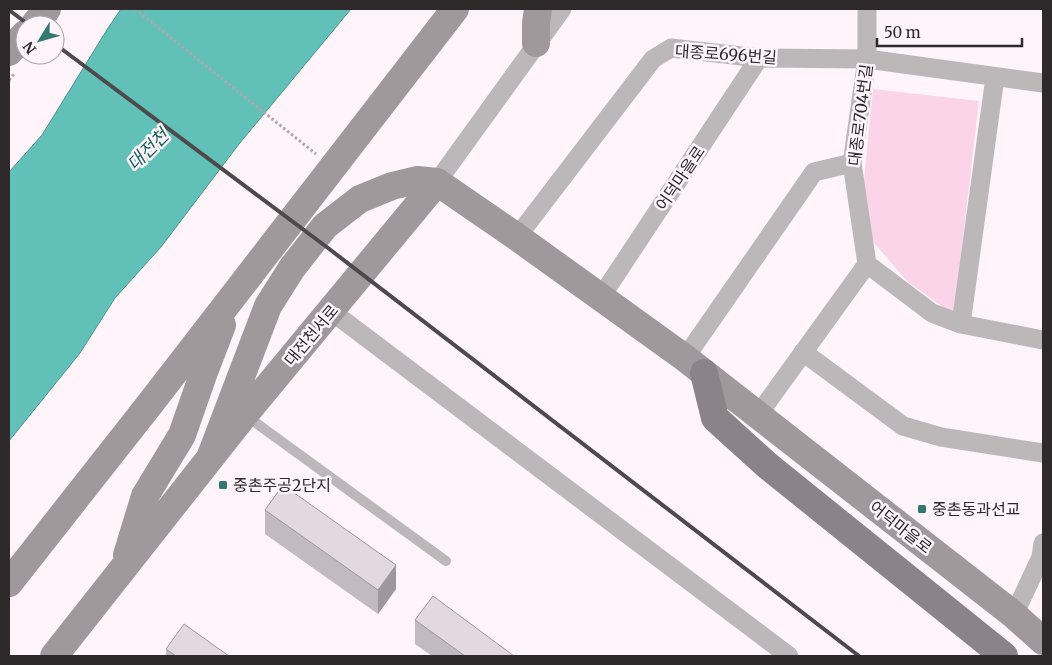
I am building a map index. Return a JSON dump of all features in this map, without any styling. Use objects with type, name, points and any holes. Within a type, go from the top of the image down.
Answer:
[{"type":"main road","points":[[9,583],[455,9]]},
{"type":"main road","points":[[536,43],[538,9]]},
{"type":"main road","points":[[210,458],[268,306],[292,268],[325,226],[360,199],[392,186],[416,180],[436,182]]},
{"type":"main road","name":"어덕마을로","points":[[436,182],[517,236],[694,365],[1014,615],[1043,641]]},
{"type":"main road","name":"대전천서로","points":[[54,656],[245,414],[436,182]]},
{"type":"main road","points":[[122,570],[145,496],[182,435],[233,296]]},
{"type":"main road","points":[[694,365],[715,418],[768,466],[1004,656]]},
{"type":"street","name":"대전천서로","points":[[436,182],[562,9]]},
{"type":"street","name":"대종로704번길","points":[[867,9],[867,59],[852,162],[867,264]]},
{"type":"street","name":"대종로696번길","points":[[517,236],[653,59],[671,48],[759,58],[867,59],[1043,83]]},
{"type":"street","name":"어덕마을로","points":[[601,297],[759,58]]},
{"type":"street","points":[[961,324],[995,76]]},
{"type":"street","points":[[694,365],[814,172],[852,162]]},
{"type":"street","points":[[758,415],[867,264],[932,313],[961,324],[1043,340]]},
{"type":"street","points":[[331,311],[789,656]]},
{"type":"street","points":[[803,352],[903,426],[941,437],[1043,453]]},
{"type":"street","points":[[1014,615],[1041,557],[1043,543]]},
{"type":"lane","points":[[245,414],[446,561]]},
{"type":"path","points":[[135,9],[322,158]]},
{"type":"shaded area","points":[[873,89],[979,101],[954,315],[907,281],[870,238],[864,180]]},
{"type":"water","name":"대전천","points":[[121,9],[351,9],[239,144],[161,247],[115,298],[80,353],[9,441],[9,172],[42,135]]},
{"type":"building","points":[[283,485],[396,565],[378,590],[265,510]]},
{"type":"building","points":[[433,596],[514,656],[465,656],[415,620]]},
{"type":"building","points":[[184,624],[229,656],[176,656],[166,649]]},
{"type":"railway","points":[[9,10],[16,15]]},
{"type":"railway","points":[[65,51],[328,248],[859,656]]},
{"type":"place","name":"중촌주공2단지","points":[[223,485]]},
{"type":"place","name":"중촌동과선교","points":[[922,509]]}]
